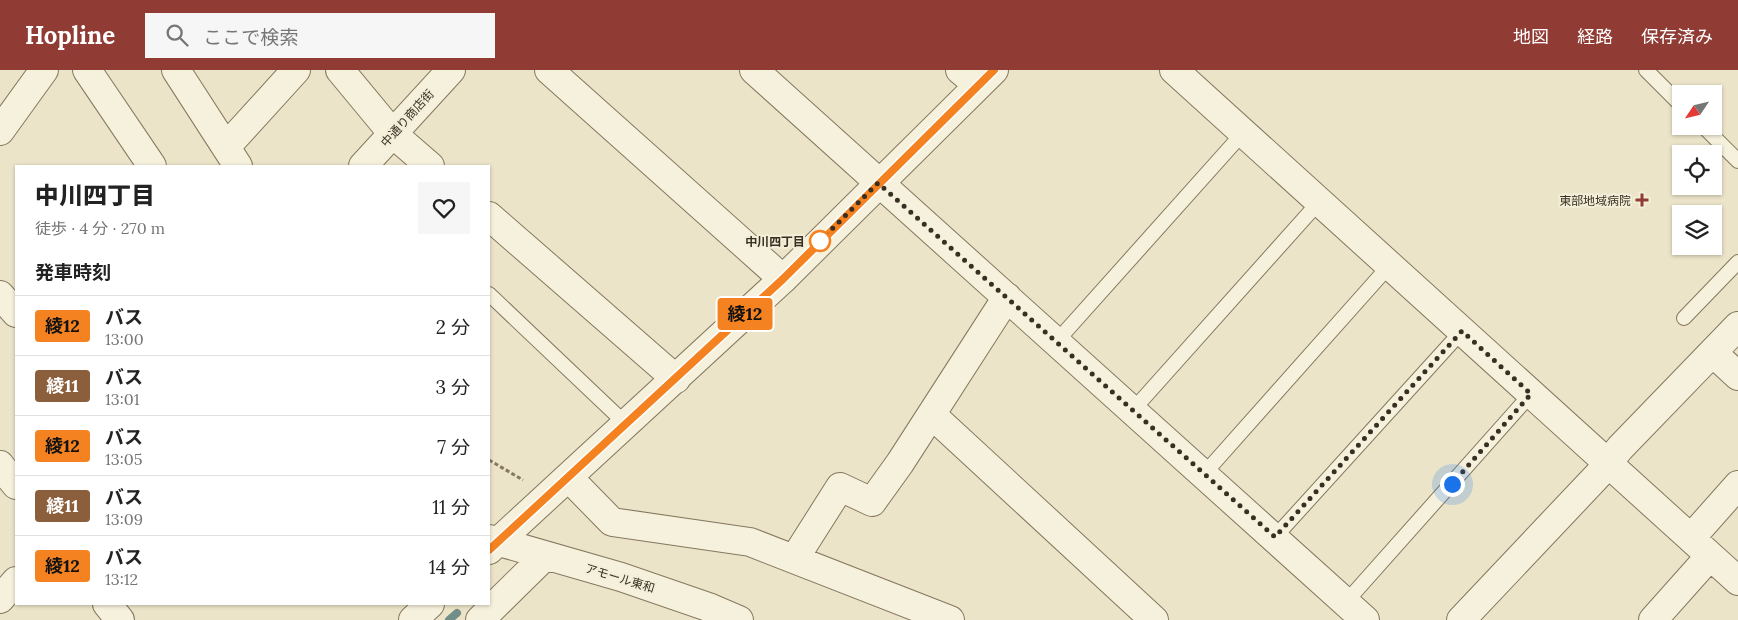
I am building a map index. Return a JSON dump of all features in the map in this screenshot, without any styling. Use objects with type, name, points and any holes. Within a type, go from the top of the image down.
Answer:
[{"type":"street","points":[[0,131],[44,70]]},
{"type":"street","points":[[87,70],[151,165]]},
{"type":"street","points":[[176,70],[232,157],[296,70]]},
{"type":"street","points":[[340,70],[393,134],[429,165]]},
{"type":"street","name":"中通り商店街","points":[[365,165],[451,70]]},
{"type":"street","points":[[549,70],[783,279]]},
{"type":"street","points":[[754,70],[1355,611]]},
{"type":"street","points":[[1174,70],[1738,580]]},
{"type":"street","points":[[492,544],[550,496],[783,279],[878,183],[977,75]]},
{"type":"street","points":[[493,228],[676,379]]},
{"type":"street","points":[[0,296],[15,312]]},
{"type":"street","points":[[795,558],[840,487],[872,502],[932,415],[1007,297]]},
{"type":"street","points":[[1461,620],[1738,326]]},
{"type":"street","points":[[1713,353],[1738,376]]},
{"type":"street","points":[[932,415],[1154,620]]},
{"type":"street","points":[[0,465],[15,484]]},
{"type":"street","points":[[569,478],[612,522],[750,542],[950,620]]},
{"type":"street","points":[[1653,620],[1701,547],[1738,485]]},
{"type":"street","name":"アモール東和","points":[[492,544],[545,556],[621,577],[712,608],[739,620]]},
{"type":"street","points":[[480,620],[545,556]]},
{"type":"street","points":[[0,599],[15,583]]},
{"type":"street","points":[[108,605],[120,620]]},
{"type":"street","points":[[413,620],[429,605]]},
{"type":"lane","points":[[1646,70],[1672,96]]},
{"type":"lane","points":[[1057,341],[1243,133]]},
{"type":"lane","points":[[1712,135],[1738,160]]},
{"type":"lane","points":[[1133,410],[1319,202]]},
{"type":"lane","points":[[1684,318],[1738,262]]},
{"type":"lane","points":[[1204,474],[1389,266]]},
{"type":"lane","points":[[490,295],[627,425]]},
{"type":"lane","points":[[1275,537],[1462,331]]},
{"type":"lane","points":[[1355,611],[1531,394]]},
{"type":"path","points":[[490,461],[550,496]]},
{"type":"waterway","points":[[449,620],[457,613]]},
{"type":"bus line","name":"綾12","points":[[490,549],[783,279],[994,70]]},
{"type":"place","name":"東部地域病院","points":[[1642,200]]},
{"type":"place","name":"中川四丁目","points":[[820,241]]},
{"type":"route","points":[[820,241],[878,183],[1275,537],[1462,331],[1531,394],[1452,484]]}]
